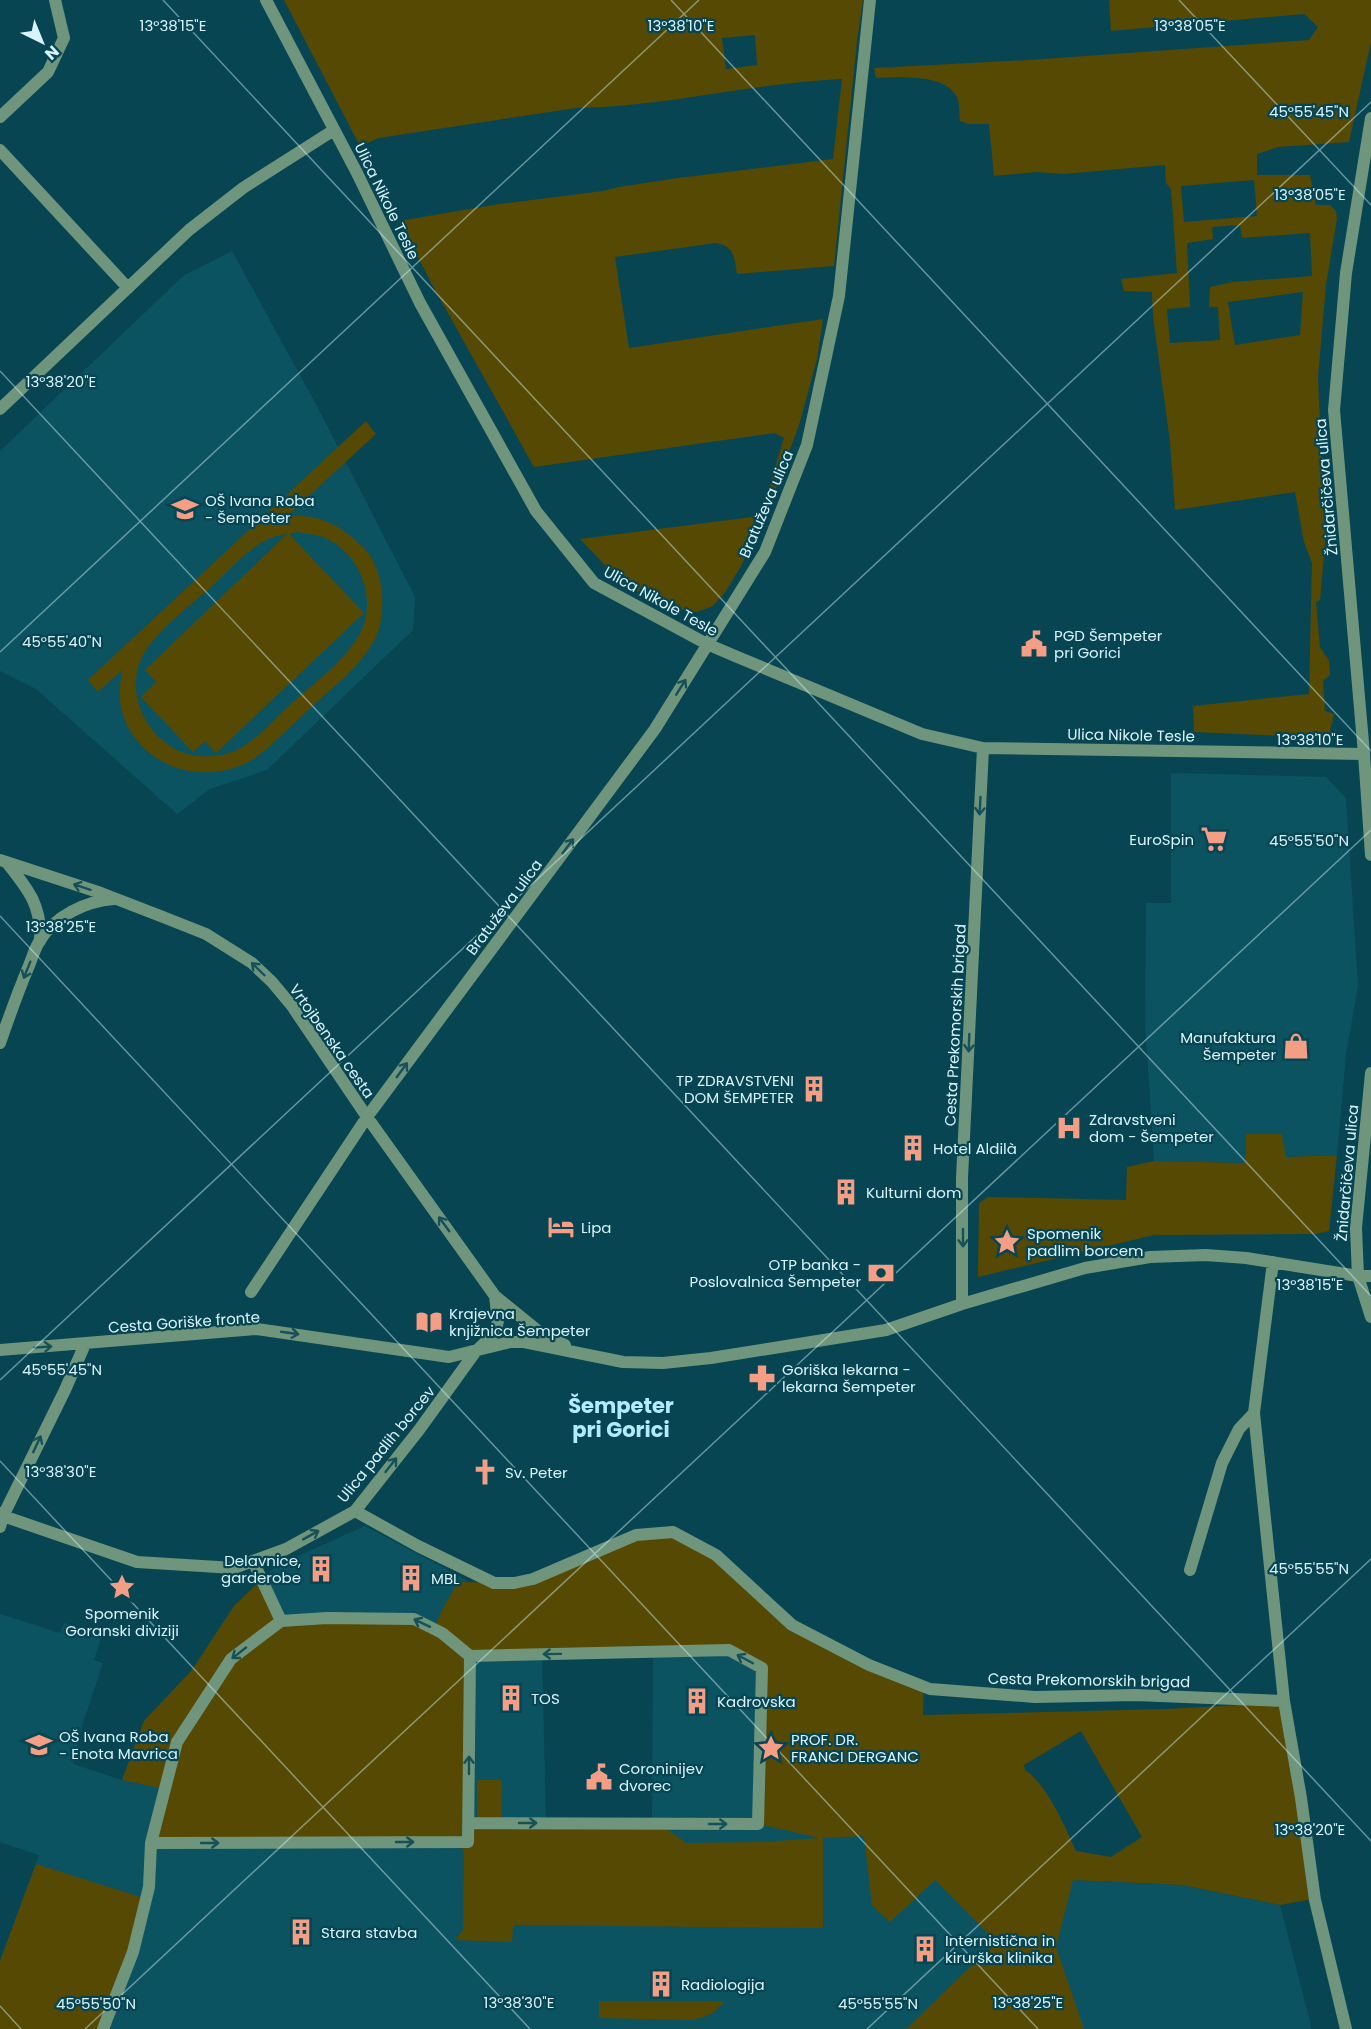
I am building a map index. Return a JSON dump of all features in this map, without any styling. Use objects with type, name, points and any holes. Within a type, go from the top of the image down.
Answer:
[{"type":"street","points":[[0,117],[48,72],[64,38],[55,0]]},
{"type":"street","name":"Ulica Nikole Tesle","points":[[266,0],[357,173],[420,303],[536,511],[594,584],[707,644],[922,734],[983,748],[1364,754]]},
{"type":"street","name":"Bratuževa ulica","points":[[367,1117],[655,729],[765,552],[807,445],[839,296],[870,0]]},
{"type":"street","name":"Žnidarčičeva ulica","points":[[1371,118],[1346,273],[1334,410],[1371,855]]},
{"type":"street","points":[[0,409],[189,230],[243,188],[334,130]]},
{"type":"street","points":[[0,150],[128,288]]},
{"type":"street","name":"Cesta Prekomorskih brigad","points":[[962,1304],[962,1179],[983,748]]},
{"type":"street","points":[[3,862],[26,886],[35,904],[40,917],[39,941]]},
{"type":"street","name":"Vrtojbenska cesta","points":[[3,862],[116,899],[206,934],[252,963],[292,1006],[367,1117],[495,1296],[538,1331],[577,1351]]},
{"type":"street","points":[[0,1042],[39,941],[55,922],[67,914],[96,903],[116,899]]},
{"type":"street","name":"Žnidarčičeva ulica","points":[[1358,1276],[1356,1228],[1371,1073]]},
{"type":"street","name":"Vrtojbenska cesta","points":[[252,1292],[367,1117]]},
{"type":"street","points":[[577,1351],[623,1362],[663,1363],[711,1358],[886,1330],[962,1304],[1085,1268],[1150,1257],[1206,1255],[1371,1276]]},
{"type":"street","points":[[1272,1262],[1254,1413],[1284,1701],[1301,1798],[1315,1900],[1346,2029]]},
{"type":"street","points":[[1358,1276],[1371,1317]]},
{"type":"street","name":"Ulica padlih borcev","points":[[85,1344],[65,1390],[1,1519],[137,1562],[234,1569],[286,1549],[355,1511],[419,1430],[476,1351],[495,1333],[498,1322],[495,1296]]},
{"type":"street","name":"Cesta Goriške fronte","points":[[0,1350],[258,1329],[449,1357],[510,1342],[525,1342],[577,1351]]},
{"type":"street","points":[[1190,1570],[1222,1463],[1239,1429],[1254,1413]]},
{"type":"street","name":"Cesta Prekomorskih brigad","points":[[355,1511],[494,1583],[513,1583],[533,1579],[636,1535],[673,1532],[716,1555],[792,1625],[869,1665],[930,1689],[1035,1696],[1135,1695],[1284,1701]]},
{"type":"street","points":[[253,1561],[281,1622]]},
{"type":"street","points":[[103,2029],[133,1952],[149,1887],[152,1843],[177,1742],[231,1659],[281,1622],[320,1618],[414,1618],[442,1633],[470,1656],[729,1650],[762,1668],[758,1824],[469,1823]]},
{"type":"street","points":[[152,1843],[468,1842],[470,1656]]},
{"type":"shaded area","points":[[284,0],[863,0],[834,266],[737,274],[730,250],[716,243],[615,257],[629,348],[823,319],[817,359],[800,422],[777,486],[741,566],[726,591],[713,606],[697,612],[653,600],[623,584],[580,539],[760,516],[784,438],[775,433],[534,467],[399,221],[678,178],[833,159],[842,79],[775,85],[643,104],[576,108],[379,138],[360,146]],"holes":[[[755,35],[757,65],[726,69],[722,38]]]},
{"type":"shaded area","points":[[1109,0],[1371,0],[1371,42],[1349,142],[1278,147],[1257,154],[1257,175],[1310,175],[1316,205],[1330,205],[1336,211],[1337,219],[1326,285],[1318,377],[1325,543],[1320,600],[1316,602],[1320,647],[1329,660],[1330,675],[1323,681],[1325,711],[1334,714],[1329,736],[1324,738],[1194,732],[1193,706],[1309,694],[1312,563],[1304,542],[1295,492],[1175,510],[1170,442],[1153,316],[1152,292],[1124,291],[1121,279],[1177,273],[1171,189],[1166,183],[1165,165],[1064,174],[1036,172],[994,176],[989,124],[968,124],[960,121],[958,99],[951,89],[932,80],[920,78],[876,78],[874,68],[1029,60],[1309,40],[1318,27],[1304,14],[1111,31]],"holes":[[[1254,180],[1257,216],[1184,222],[1181,186]],[[1240,225],[1242,238],[1310,233],[1312,276],[1232,282],[1210,287],[1209,307],[1218,307],[1220,340],[1170,343],[1167,309],[1190,307],[1187,243],[1213,239],[1212,227]],[[1303,292],[1300,335],[1235,345],[1228,302]]]},
{"type":"shaded area","name":"OŠ Ivana Roba - Šempeter","points":[[232,251],[318,408],[415,597],[413,630],[267,770],[210,789],[177,814],[36,689],[0,671],[0,451],[183,276]]},
{"type":"shaded area","points":[[366,421],[376,434],[287,516],[319,519],[346,532],[363,547],[376,568],[382,598],[382,615],[378,632],[362,659],[342,679],[257,756],[242,765],[206,772],[189,771],[172,766],[156,758],[142,747],[131,732],[121,709],[122,670],[98,692],[88,680]],"holes":[[[298,532],[320,536],[333,542],[354,563],[366,590],[365,619],[360,633],[338,662],[246,745],[223,755],[214,756],[197,756],[180,752],[161,739],[151,728],[138,703],[136,689],[141,661],[148,647],[162,631],[255,547],[276,536],[287,534],[145,670],[156,682],[141,697],[193,752],[205,741],[216,753],[364,613],[289,534]]]},
{"type":"shaded area","points":[[1171,773],[1326,777],[1346,798],[1358,986],[1346,1054],[1337,1155],[1286,1157],[1246,1134],[1245,1163],[1154,1161],[1145,1021],[1146,903],[1171,903]]},
{"type":"shaded area","points":[[1246,1134],[1282,1134],[1286,1157],[1337,1155],[1329,1231],[1316,1234],[1154,1235],[978,1277],[979,1203],[988,1197],[1126,1200],[1127,1167],[1154,1161],[1245,1163]]},
{"type":"shaded area","points":[[365,1526],[463,1578],[542,1654],[546,1823],[652,1822],[653,1652],[729,1650],[919,1711],[924,1838],[939,1847],[1073,1880],[1182,1885],[1280,1905],[1312,2029],[0,2029],[0,1961],[39,1855],[0,1842],[0,1614],[60,1633],[64,1623],[102,1635],[94,1660],[103,1663],[82,1726],[73,1764],[122,1780],[144,1721],[192,1670],[234,1606],[276,1566]]},
{"type":"shaded area","points":[[673,1532],[716,1555],[780,1614],[924,1687],[923,1715],[1165,1709],[1282,1703],[1313,1899],[1280,1905],[1182,1885],[1073,1880],[1056,1947],[1084,2029],[906,2029],[996,1942],[935,1880],[890,1922],[872,1905],[864,1836],[823,1838],[823,1928],[513,1925],[512,1942],[455,1940],[463,1930],[464,1856],[461,1842],[151,1843],[165,1789],[122,1780],[144,1721],[192,1670],[234,1606],[262,1579],[281,1621],[414,1619],[434,1629],[457,1584],[462,1582],[513,1583],[636,1535]],"holes":[[[729,1650],[762,1668],[758,1824],[820,1838],[763,1842],[687,1843],[659,1824],[501,1823],[502,1780],[477,1780],[477,1823],[468,1824],[470,1656]],[[1081,1731],[1142,1837],[1111,1857],[1076,1851],[1048,1795],[1033,1776],[1025,1770],[1024,1765]]]},
{"type":"shaded area","points":[[36,1864],[147,1899],[103,2029],[0,2029],[0,1961]]},
{"type":"shaded area","points":[[599,2001],[724,2001],[711,2014],[692,2020],[599,2018]]},
{"type":"place","name":"OŠ Ivana Roba - Šempeter","points":[[185,509]]},
{"type":"place","name":"PGD Šempeter pri Gorici","points":[[1034,644]]},
{"type":"place","name":"EuroSpin","points":[[1214,839]]},
{"type":"place","name":"Manufaktura Šempeter","points":[[1296,1046]]},
{"type":"place","name":"TP ZDRAVSTVENI DOM ŠEMPETER","points":[[814,1089]]},
{"type":"place","name":"Zdravstveni dom - Šempeter","points":[[1069,1128]]},
{"type":"place","name":"Hotel Aldilà","points":[[913,1148]]},
{"type":"place","name":"Kulturni dom","points":[[846,1192]]},
{"type":"place","name":"Lipa","points":[[561,1227]]},
{"type":"place","name":"Spomenik padlim borcem","points":[[1007,1242]]},
{"type":"place","name":"OTP banka - Poslovalnica Šempeter","points":[[881,1273]]},
{"type":"place","name":"Krajevna knjižnica Šempeter","points":[[429,1322]]},
{"type":"place","name":"Goriška lekarna - lekarna Šempeter","points":[[762,1378]]},
{"type":"place","name":"Sv. Peter","points":[[485,1472]]},
{"type":"place","name":"Delavnice, garderobe","points":[[321,1569]]},
{"type":"place","name":"MBL","points":[[411,1578]]},
{"type":"place","name":"Spomenik Goranski diviziji","points":[[122,1587]]},
{"type":"place","name":"TOS","points":[[511,1698]]},
{"type":"place","name":"Kadrovska","points":[[697,1701]]},
{"type":"place","name":"OŠ Ivana Roba - Enota Mavrica","points":[[39,1745]]},
{"type":"place","name":"PROF. DR. FRANCI DERGANC","points":[[771,1748]]},
{"type":"place","name":"Coroninijev dvorec","points":[[599,1777]]},
{"type":"place","name":"Stara stavba","points":[[301,1932]]},
{"type":"place","name":"Internistična in kirurška klinika","points":[[925,1949]]},
{"type":"place","name":"Radiologija","points":[[661,1984]]},
{"type":"district","name":"Šempeter pri Gorici","points":[[621,1417]]}]
